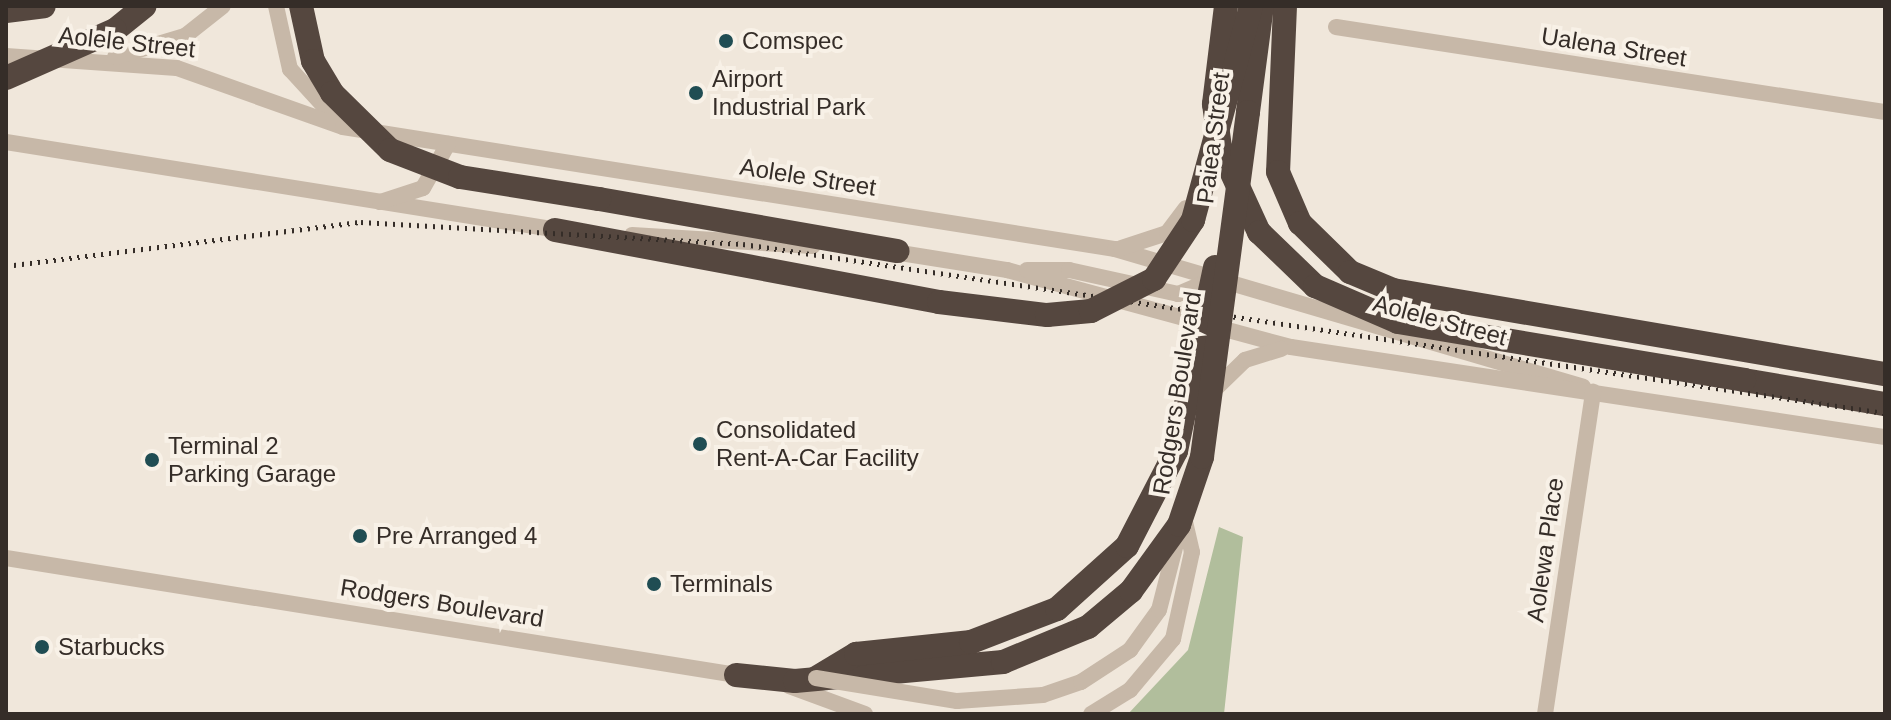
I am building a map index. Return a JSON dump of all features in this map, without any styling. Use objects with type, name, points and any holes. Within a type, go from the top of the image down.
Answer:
[{"type":"highway","points":[[6,11],[44,6]]},
{"type":"highway","points":[[6,78],[67,57],[145,6]]},
{"type":"highway","points":[[301,6],[313,61],[332,93],[390,150],[460,177],[898,251]]},
{"type":"highway","points":[[1226,6],[1214,104],[1220,147],[1259,232],[1315,286],[1398,322],[1885,404]]},
{"type":"highway","points":[[736,675],[795,681],[960,670],[1044,650],[1088,627],[1155,564],[1195,481],[1256,6]]},
{"type":"highway","points":[[555,230],[939,302],[1047,315],[1091,311],[1154,279],[1193,220],[1256,6]]},
{"type":"highway","points":[[1285,6],[1278,172],[1300,223],[1350,272],[1393,290],[1749,348],[1885,374]]},
{"type":"highway","points":[[816,678],[856,654],[971,642],[1029,623],[1084,590],[1127,546],[1176,451],[1244,109]]},
{"type":"street","points":[[96,60],[185,36],[223,6]]},
{"type":"street","points":[[276,6],[290,69],[343,127]]},
{"type":"street","name":"Ualena Street","points":[[1336,27],[1885,112]]},
{"type":"street","name":"Aolele Street","points":[[6,56],[96,60],[204,73],[343,127],[1115,249],[1219,276],[1593,392]]},
{"type":"street","points":[[1115,249],[1146,244],[1182,218],[1195,174],[1244,109]]},
{"type":"street","name":"Paiea Street","points":[[1219,276],[1244,109]]},
{"type":"street","name":"Aolele Street","points":[[6,142],[371,205],[555,230],[898,251],[1007,270],[1213,331],[1291,347],[1532,389],[1593,392],[1885,437]]},
{"type":"street","points":[[371,205],[423,188],[448,144]]},
{"type":"street","points":[[1007,270],[1069,270],[1178,294],[1219,276]]},
{"type":"street","name":"Rodgers Boulevard","points":[[1091,714],[1130,690],[1173,639],[1192,552],[1183,515],[1219,276]]},
{"type":"street","points":[[1200,411],[1245,360],[1291,347]]},
{"type":"street","name":"Aolewa Place","points":[[1545,714],[1593,392]]},
{"type":"street","points":[[6,550],[957,701],[1043,695],[1107,668],[1147,629],[1168,584],[1183,515]]},
{"type":"street","name":"Rodgers Boulevard","points":[[6,558],[736,675],[865,714]]},
{"type":"green space","points":[[1219,527],[1243,537],[1224,714],[1128,714],[1188,650]]},
{"type":"railway","points":[[6,266],[361,222],[743,244],[1885,413]]},
{"type":"place","name":"Comspec","points":[[726,41]]},
{"type":"place","name":"Airport Industrial Park","points":[[696,93]]},
{"type":"place","name":"Consolidated Rent-A-Car Facility","points":[[700,444]]},
{"type":"place","name":"Terminal 2 Parking Garage","points":[[152,460]]},
{"type":"place","name":"Pre Arranged 4","points":[[360,536]]},
{"type":"place","name":"Terminals","points":[[654,584]]},
{"type":"place","name":"Starbucks","points":[[42,647]]}]
